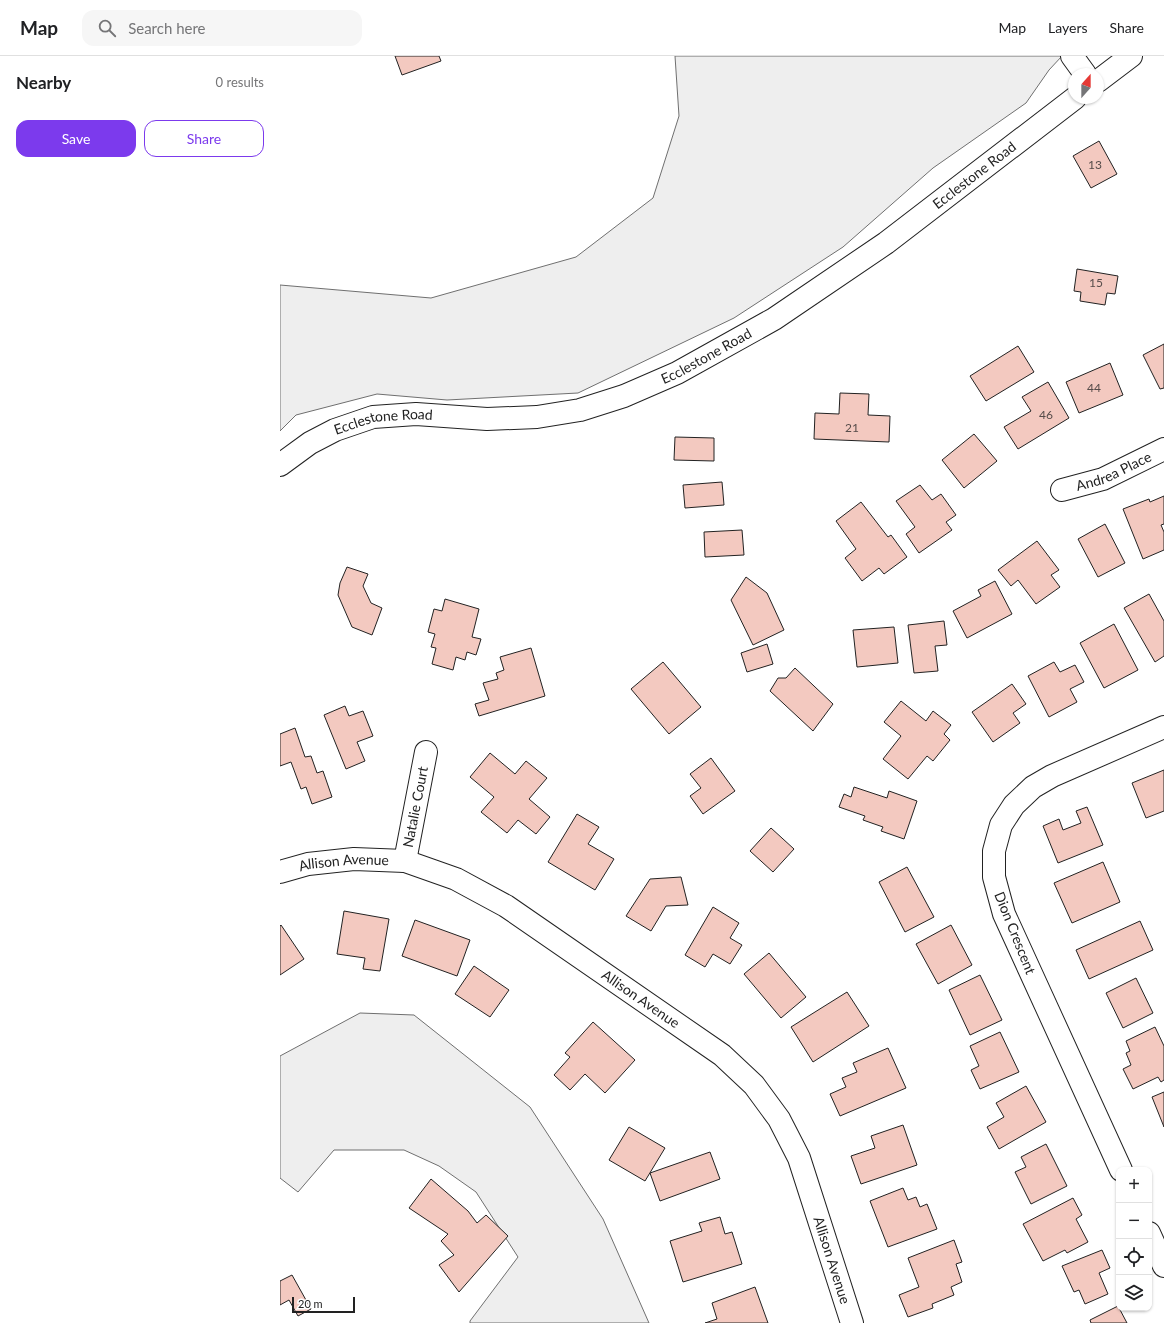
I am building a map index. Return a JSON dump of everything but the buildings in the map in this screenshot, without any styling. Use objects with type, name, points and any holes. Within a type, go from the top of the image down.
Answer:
[{"type":"street","points":[[1072,56],[1081,68]]},
{"type":"street","points":[[1104,76],[1131,56]]},
{"type":"street","name":"Ecclestone Road","points":[[280,465],[310,444],[334,430],[373,417],[416,414],[487,419],[537,417],[580,410],[624,396],[678,373],[774,319],[886,243],[1068,103]]},
{"type":"street","name":"Andrea Place","points":[[1062,490],[1103,479],[1164,448]]},
{"type":"street","name":"Dion Crescent","points":[[1119,1167],[1004,914],[994,877],[994,851],[1001,825],[1014,805],[1032,787],[1052,776],[1164,726]]},
{"type":"street","name":"Natalie Court","points":[[404,861],[426,752]]},
{"type":"street","name":"Allison Avenue","points":[[280,872],[308,864],[354,859],[404,861],[456,879],[506,906],[722,1055],[754,1085],[780,1119],[799,1158],[852,1323]]},
{"type":"street","points":[[1152,1239],[1164,1266]]},
{"type":"shaded area","points":[[675,56],[1062,56],[1049,70],[1026,103],[933,168],[843,247],[734,318],[578,393],[447,400],[377,394],[296,415],[280,431],[280,285],[431,298],[576,257],[653,198],[679,116]]},
{"type":"shaded area","points":[[360,1013],[414,1015],[530,1107],[603,1219],[649,1323],[470,1323],[518,1257],[476,1192],[439,1166],[404,1150],[334,1150],[298,1192],[280,1178],[280,1056]]}]
